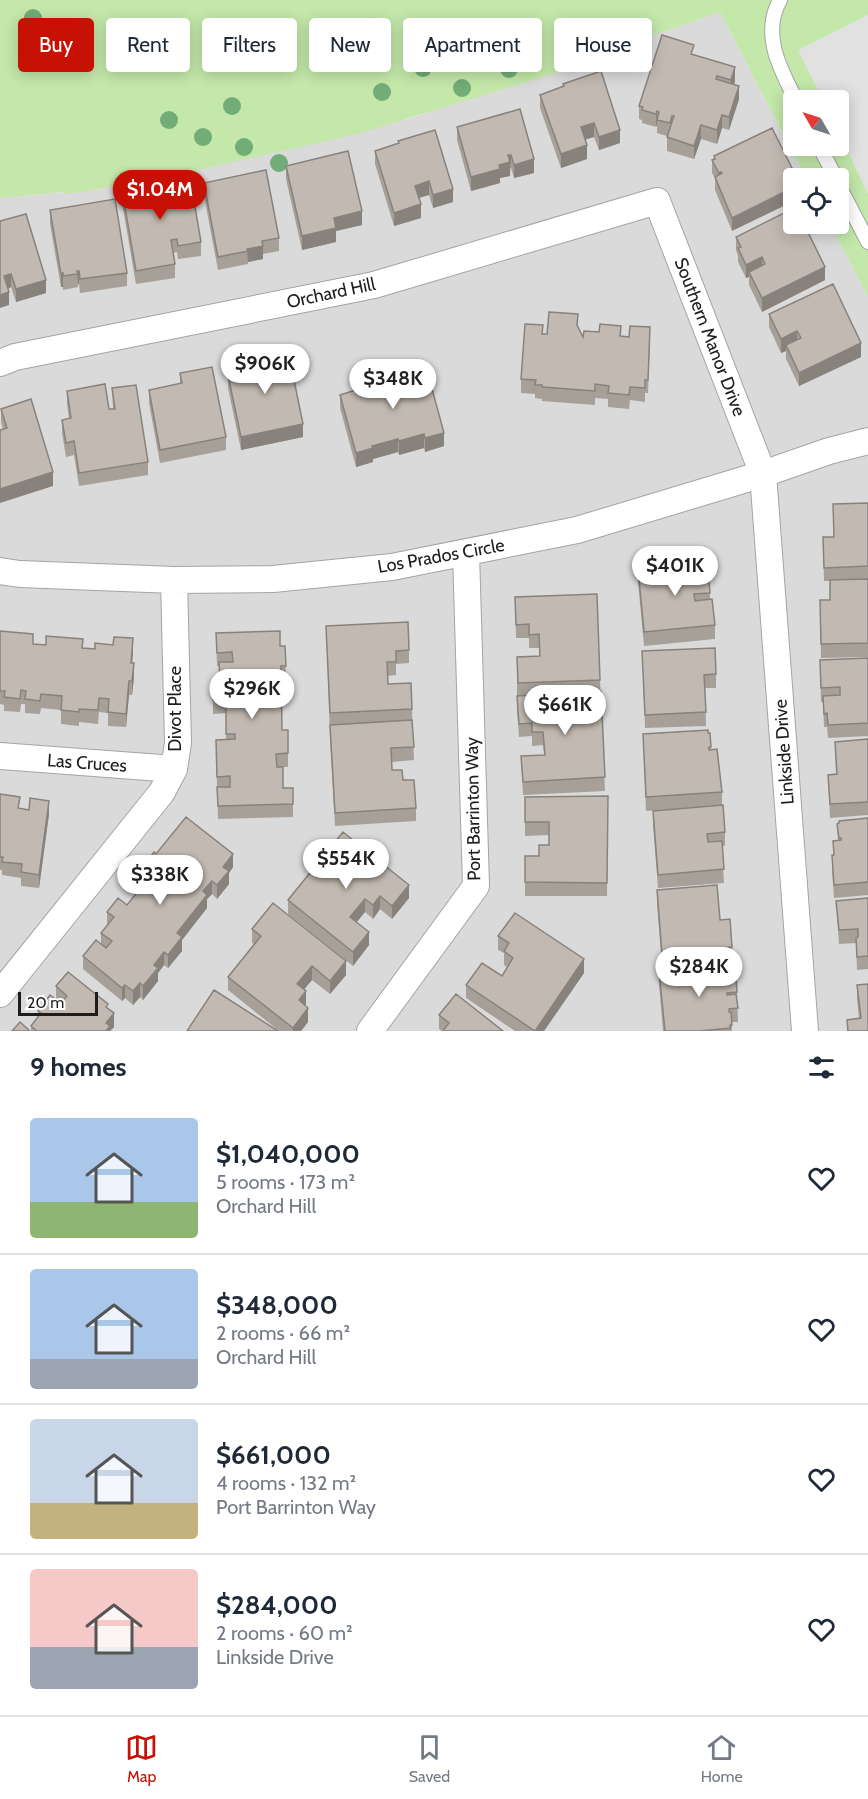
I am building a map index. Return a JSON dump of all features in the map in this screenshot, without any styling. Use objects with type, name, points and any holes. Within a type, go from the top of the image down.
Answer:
[{"type":"street","name":"Orchard Hill","points":[[0,363],[15,357],[374,285],[657,201]]},
{"type":"street","name":"Southern Manor Drive","points":[[657,201],[763,474]]},
{"type":"street","name":"Los Prados Circle","points":[[0,571],[20,574],[174,580],[273,579],[392,567],[577,530],[763,474],[829,451],[868,441]]},
{"type":"street","name":"Linkside Drive","points":[[763,474],[805,1031]]},
{"type":"street","name":"Port Barrinton Way","points":[[370,1031],[476,886],[466,553]]},
{"type":"street","name":"Divot Place","points":[[0,994],[162,792],[174,769],[178,743],[174,580]]},
{"type":"street","name":"Las Cruces","points":[[0,756],[174,769]]},
{"type":"lane","points":[[780,0],[776,7],[771,34],[780,69],[791,90]]},
{"type":"lane","points":[[849,206],[868,243]]},
{"type":"shaded area","points":[[720,12],[783,134],[783,156],[795,156],[801,168],[783,168],[783,234],[835,234],[868,297],[868,1031],[0,1031],[0,198],[99,189],[412,118],[554,69],[554,72],[652,72],[652,35]]},
{"type":"shaded area","points":[[868,15],[868,194],[849,154],[849,90],[818,90],[798,50]]},
{"type":"green space","points":[[0,0],[868,0],[868,297],[835,234],[849,234],[849,168],[801,168],[795,156],[849,156],[849,90],[783,90],[783,134],[720,12],[652,36],[652,18],[554,18],[554,72],[559,72],[556,73],[357,134],[171,176],[68,194],[63,192],[0,198]]},
{"type":"building","points":[[662,35],[694,45],[691,54],[735,67],[731,80],[717,76],[716,79],[739,86],[729,117],[722,115],[717,130],[701,125],[694,146],[667,137],[674,116],[670,123],[657,120],[659,112],[657,111],[656,114],[642,110],[643,107],[639,106],[650,72],[652,72]]},
{"type":"building","points":[[601,72],[620,130],[599,137],[594,123],[581,127],[587,145],[561,154],[540,95],[564,86],[563,84]]},
{"type":"building","points":[[520,109],[534,159],[514,165],[511,155],[508,155],[510,162],[499,165],[500,169],[471,177],[457,127]]},
{"type":"building","points":[[772,128],[783,150],[783,156],[786,156],[792,168],[783,168],[783,192],[732,218],[715,177],[722,173],[719,173],[712,160],[715,159],[714,156]]},
{"type":"building","points":[[435,130],[453,189],[433,195],[429,181],[415,186],[421,204],[394,213],[375,151],[399,143],[398,141]]},
{"type":"building","points":[[348,151],[362,211],[334,218],[336,228],[302,236],[286,166]]},
{"type":"building","points":[[266,170],[279,238],[262,241],[263,246],[247,249],[248,251],[218,257],[204,183]]},
{"type":"building","points":[[190,178],[201,242],[178,246],[177,239],[171,240],[175,264],[136,271],[122,190]]},
{"type":"building","points":[[115,199],[127,273],[80,279],[79,271],[77,271],[78,274],[63,276],[50,210]]},
{"type":"building","points":[[26,214],[46,280],[16,289],[11,274],[4,276],[9,292],[0,295],[0,221]]},
{"type":"building","points":[[783,214],[783,234],[809,234],[825,267],[762,298],[749,272],[765,264],[762,257],[746,265],[738,248],[741,247],[736,237]]},
{"type":"building","points":[[833,284],[861,343],[799,373],[786,345],[801,338],[797,331],[781,339],[769,314]]},
{"type":"building","points":[[549,312],[578,314],[577,325],[583,337],[584,331],[599,332],[600,324],[621,326],[620,336],[629,337],[630,326],[650,327],[648,380],[645,380],[645,388],[630,387],[629,395],[608,393],[609,386],[595,384],[595,391],[542,387],[542,385],[535,385],[536,380],[521,379],[525,324],[543,325],[542,334],[547,334]]},
{"type":"building","points":[[288,351],[303,424],[241,437],[229,371],[243,369],[246,371],[244,360]]},
{"type":"building","points":[[425,363],[444,433],[425,438],[424,434],[399,441],[398,439],[356,453],[340,395],[359,389],[361,396],[369,393],[367,384],[382,380],[381,375],[398,370],[402,383],[408,381],[405,369]]},
{"type":"building","points":[[212,367],[226,437],[160,450],[149,390],[182,383],[180,373]]},
{"type":"building","points":[[105,384],[109,409],[115,409],[112,388],[136,385],[148,462],[79,473],[74,441],[66,443],[62,420],[71,418],[67,391]]},
{"type":"building","points":[[31,399],[53,472],[0,489],[0,430],[7,428],[1,409]]},
{"type":"building","points":[[868,503],[868,566],[824,568],[823,537],[834,537],[833,504]]},
{"type":"building","points":[[707,561],[710,593],[694,594],[695,601],[712,599],[715,625],[644,632],[638,568]]},
{"type":"building","points":[[868,579],[868,643],[821,644],[820,600],[830,600],[830,580]]},
{"type":"building","points":[[597,594],[600,680],[518,683],[517,657],[540,656],[539,634],[529,635],[529,624],[516,625],[515,597]]},
{"type":"building","points":[[408,622],[409,650],[396,651],[396,662],[387,662],[388,684],[411,683],[412,709],[330,713],[326,626]]},
{"type":"building","points":[[0,631],[33,634],[33,644],[46,645],[46,636],[83,639],[82,648],[95,649],[95,643],[113,645],[114,637],[133,638],[131,663],[134,663],[132,681],[129,681],[126,714],[108,712],[109,699],[99,698],[98,710],[79,709],[79,712],[61,710],[62,696],[41,694],[40,701],[25,699],[26,691],[21,690],[20,699],[4,697],[5,691],[0,691]]},
{"type":"building","points":[[280,631],[280,646],[285,646],[286,666],[281,666],[282,730],[288,730],[288,753],[276,754],[277,767],[283,767],[283,788],[293,788],[293,804],[218,806],[217,787],[230,787],[230,776],[217,777],[216,740],[235,739],[235,734],[226,734],[226,704],[233,704],[233,700],[213,700],[213,682],[220,682],[219,662],[233,662],[232,652],[217,653],[216,633]]},
{"type":"building","points":[[715,648],[716,674],[704,675],[706,712],[645,715],[642,651]]},
{"type":"building","points":[[868,658],[868,723],[828,725],[827,713],[824,714],[823,696],[840,695],[840,687],[821,688],[820,660]]},
{"type":"building","points":[[601,691],[605,777],[523,782],[521,756],[545,755],[543,732],[532,732],[532,723],[519,724],[517,696]]},
{"type":"building","points":[[412,720],[414,747],[391,748],[392,770],[402,770],[403,780],[414,780],[416,808],[335,813],[330,725]]},
{"type":"building","points":[[708,730],[711,747],[709,750],[717,749],[722,792],[646,797],[643,734]]},
{"type":"building","points":[[868,739],[868,802],[830,804],[828,775],[837,774],[835,742]]},
{"type":"building","points":[[0,794],[20,797],[18,808],[29,810],[30,798],[49,801],[39,875],[21,872],[22,864],[2,862],[3,857],[0,857]]},
{"type":"building","points":[[608,796],[607,883],[525,882],[525,856],[539,856],[539,845],[549,845],[549,822],[525,822],[525,797]]},
{"type":"building","points":[[723,805],[725,832],[707,834],[708,842],[722,841],[724,869],[658,875],[653,811]]},
{"type":"building","points":[[186,817],[233,854],[223,867],[229,871],[217,885],[212,881],[203,891],[207,895],[177,933],[182,937],[168,955],[164,952],[154,965],[158,968],[143,986],[140,983],[133,991],[125,985],[122,988],[83,956],[96,940],[106,948],[112,941],[101,933],[114,917],[107,912],[118,898],[127,905],[152,874],[143,867]]},
{"type":"building","points":[[868,818],[868,882],[834,885],[833,841],[841,840],[837,824],[839,821]]},
{"type":"building","points":[[343,832],[409,885],[392,906],[380,896],[373,905],[365,899],[350,917],[369,932],[353,952],[288,900]]},
{"type":"building","points":[[717,885],[720,920],[730,919],[732,947],[662,954],[657,890]]},
{"type":"building","points":[[868,898],[868,956],[857,957],[858,929],[839,930],[836,901]]},
{"type":"building","points":[[273,903],[346,961],[330,981],[312,966],[297,984],[306,991],[299,1000],[308,1008],[293,1028],[228,977],[261,936],[252,929]]},
{"type":"building","points":[[515,913],[584,959],[535,1031],[466,985],[482,963],[502,976],[513,958],[504,951],[509,943],[498,936]]},
{"type":"building","points":[[735,964],[737,992],[727,993],[727,995],[736,994],[738,1008],[729,1009],[732,1025],[730,1028],[665,1031],[659,971]]},
{"type":"building","points":[[68,972],[108,1004],[106,1007],[114,1013],[106,1023],[110,1026],[106,1031],[37,1031],[31,1026],[41,1013],[38,1011],[50,995],[61,1003],[67,996],[56,986]]},
{"type":"building","points":[[868,984],[868,1031],[848,1031],[847,1020],[861,1018],[857,985]]},
{"type":"building","points":[[214,990],[278,1031],[187,1031]]},
{"type":"building","points":[[456,994],[503,1031],[443,1031],[449,1023],[439,1015]]},
{"type":"building","points":[[20,1022],[30,1031],[12,1031]]}]
